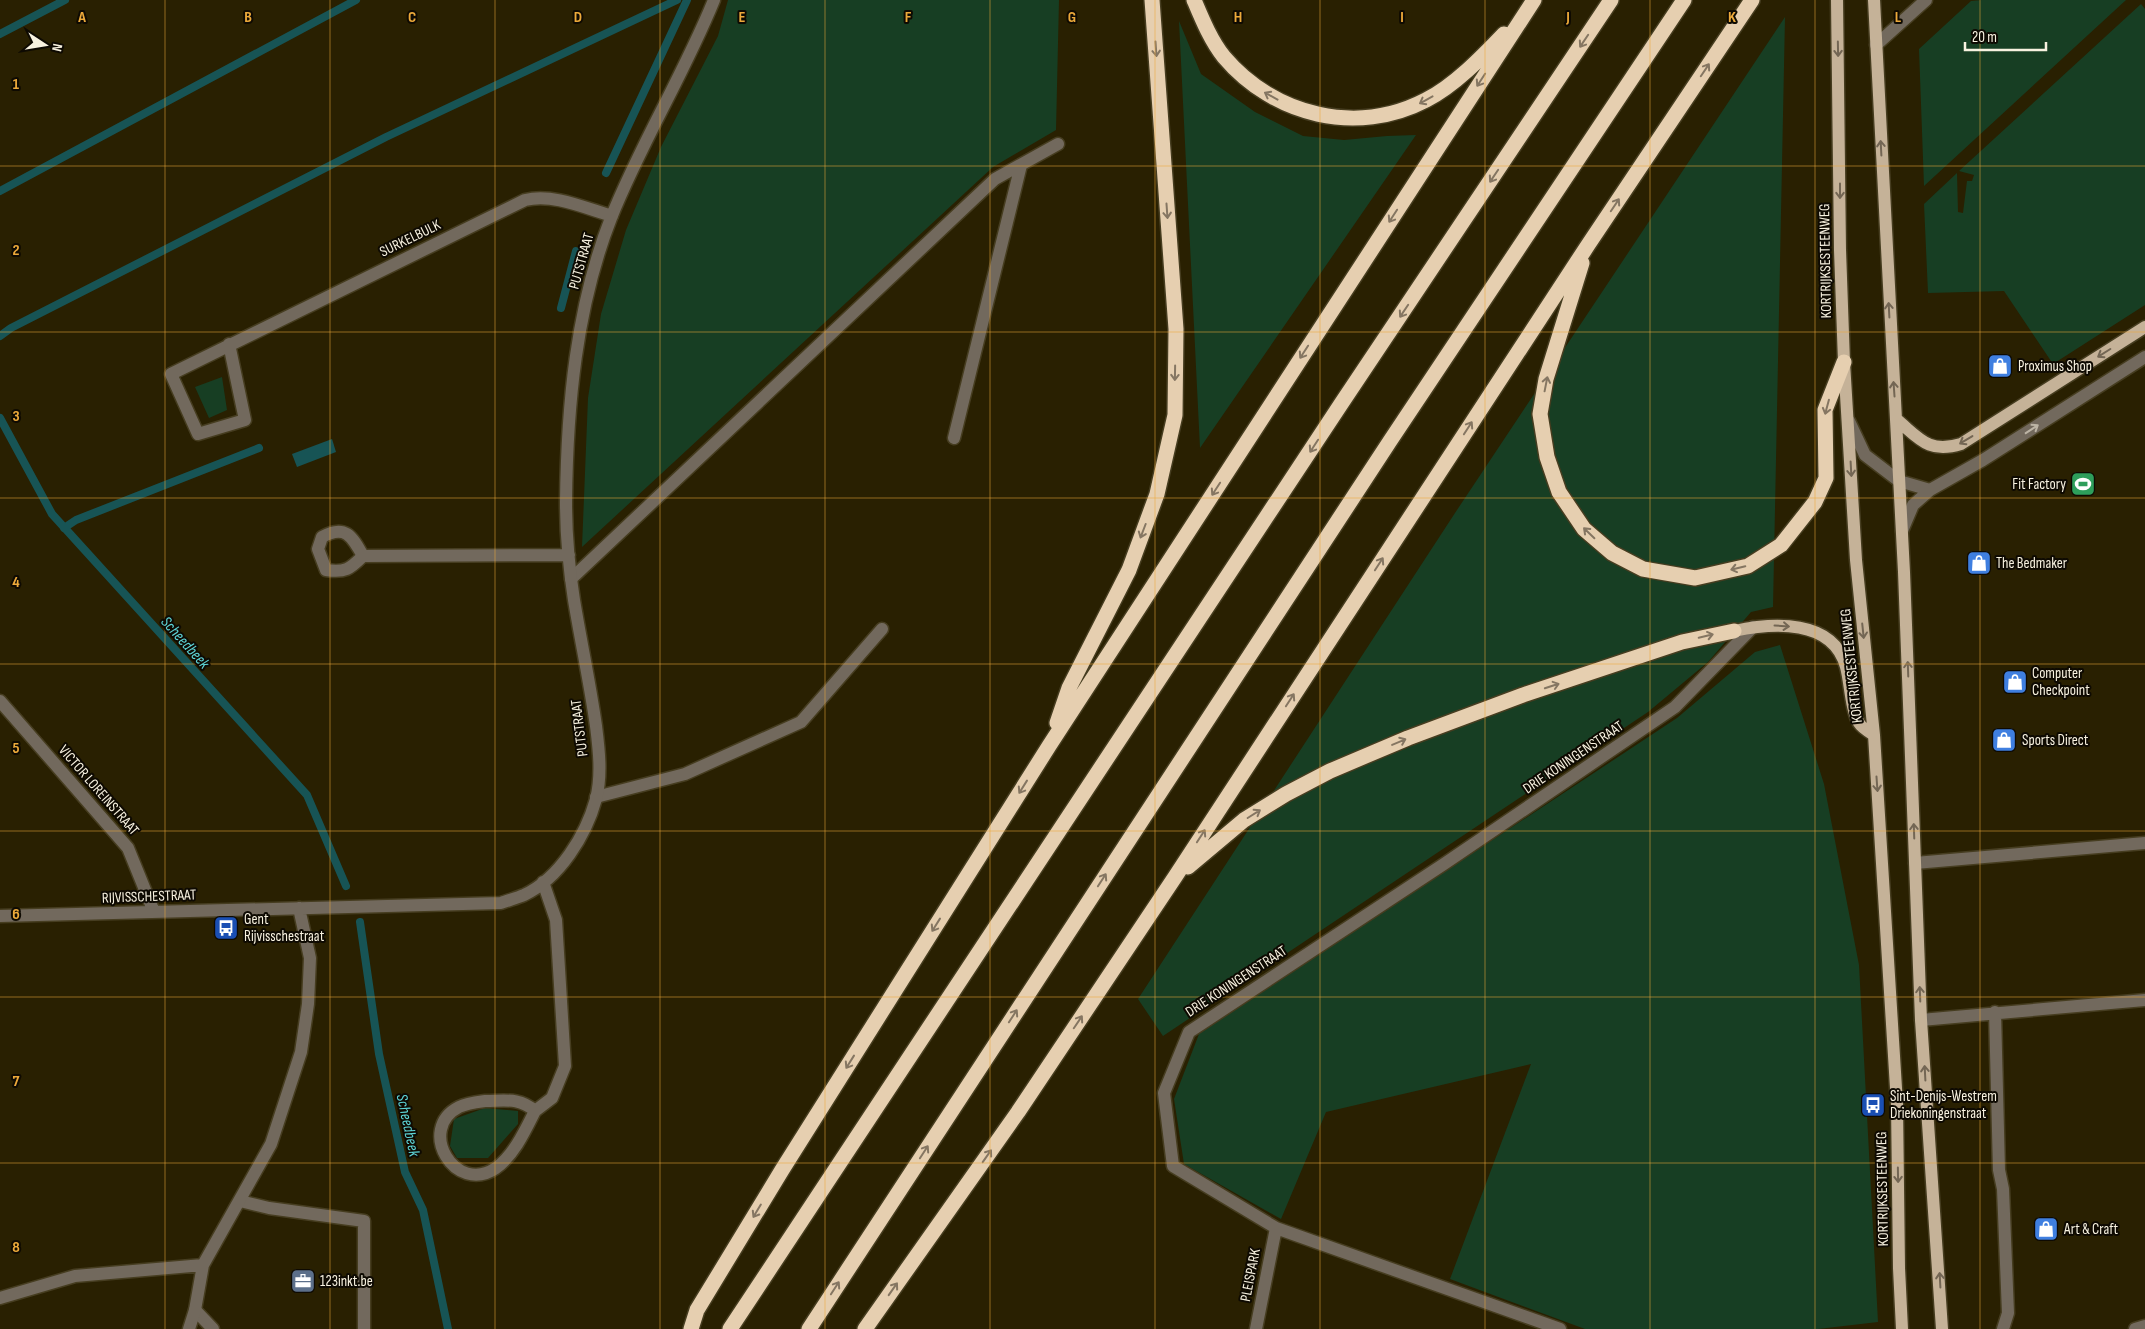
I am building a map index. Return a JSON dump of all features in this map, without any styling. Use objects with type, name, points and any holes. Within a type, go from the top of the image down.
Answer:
[{"type":"highway","points":[[1049,746],[1069,688],[1129,570],[1157,494],[1174,415],[1176,329],[1152,0]]},
{"type":"highway","points":[[1194,0],[1223,56],[1244,77],[1267,95],[1296,109],[1328,117],[1355,118],[1401,112],[1428,100],[1462,74],[1530,5]]},
{"type":"highway","points":[[730,1329],[1341,404],[1611,0]]},
{"type":"highway","points":[[809,1329],[1385,449],[1684,0]]},
{"type":"highway","points":[[865,1329],[1018,1112],[1175,877],[1588,245],[1752,0]]},
{"type":"highway","points":[[691,1329],[698,1310],[782,1170],[1049,746],[1530,5]]},
{"type":"highway","points":[[1588,245],[1546,379],[1540,414],[1547,457],[1560,492],[1584,529],[1612,554],[1643,569],[1695,578],[1748,566],[1781,545],[1815,502],[1826,478],[1825,410],[1844,362]]},
{"type":"highway","points":[[1175,877],[1244,820],[1286,794],[1330,771],[1408,738],[1523,696],[1682,642],[1734,631]]},
{"type":"main road","name":"KORTRIJKSESTEENWEG","points":[[1837,0],[1840,250],[1844,362],[1856,560],[1874,735],[1896,1104],[1902,1329]]},
{"type":"main road","points":[[1874,0],[1902,531],[1921,1020],[1942,1329]]},
{"type":"main road","points":[[1896,419],[1928,445],[1946,448],[1961,444],[2145,327]]},
{"type":"main road","points":[[1734,631],[1775,625],[1801,628],[1828,638],[1837,648],[1846,666],[1850,691],[1859,723],[1874,735]]},
{"type":"street","name":"PUTSTRAAT","points":[[299,908],[501,903],[525,894],[543,882],[575,846],[588,822],[596,797],[600,773],[591,692],[571,579],[566,504],[568,453],[577,350],[587,297],[599,253],[612,216],[634,166],[702,30],[714,0]]},
{"type":"street","points":[[1876,45],[1926,0]]},
{"type":"street","points":[[571,579],[996,179],[1058,144]]},
{"type":"street","points":[[954,438],[1021,165]]},
{"type":"street","name":"SURKELBULK","points":[[229,344],[245,420],[198,434],[172,374],[229,344],[525,200],[538,197],[551,198],[612,216]]},
{"type":"street","points":[[1902,531],[1913,504],[1930,490],[1984,460],[2145,357]]},
{"type":"street","points":[[1849,421],[1865,455],[1899,481],[1930,490]]},
{"type":"street","points":[[363,556],[569,555]]},
{"type":"street","name":"DRIE KONINGENSTRAAT","points":[[1560,1329],[1276,1228],[1173,1166],[1164,1093],[1188,1032],[1444,864],[1675,707],[1752,627]]},
{"type":"street","points":[[596,797],[685,774],[801,722],[882,629]]},
{"type":"street","name":"VICTOR LOREINSTRAAT","points":[[0,701],[128,848],[154,912]]},
{"type":"street","points":[[1916,863],[2145,844]]},
{"type":"street","points":[[535,1111],[526,1103],[515,1101],[485,1100],[458,1107],[444,1121],[441,1133],[441,1145],[446,1158],[462,1171],[474,1174],[484,1173],[495,1168],[522,1137],[535,1111],[552,1098],[565,1066],[556,920],[543,882]]},
{"type":"street","points":[[189,1329],[196,1310],[203,1265],[271,1144],[301,1052],[308,1004],[310,958],[299,908]]},
{"type":"street","name":"RIJVISSCHESTRAAT","points":[[0,916],[299,908]]},
{"type":"street","points":[[1921,1020],[2145,1000]]},
{"type":"street","points":[[1995,1012],[1999,1170],[2003,1189],[2008,1314],[2003,1329]]},
{"type":"street","points":[[240,1201],[269,1208],[364,1221],[364,1329]]},
{"type":"street","name":"PLEISPARK","points":[[1256,1329],[1276,1228]]},
{"type":"street","points":[[0,1298],[75,1276],[203,1265]]},
{"type":"street","points":[[196,1310],[214,1329]]},
{"type":"street","points":[[2135,1329],[2145,1326]]},
{"type":"green space","points":[[728,0],[1059,0],[1056,130],[993,167],[582,547],[588,398],[601,314],[626,230],[661,147],[718,36]]},
{"type":"green space","points":[[2126,0],[1924,186],[1919,49],[1971,1]]},
{"type":"green space","points":[[2141,4],[2145,9],[2145,305],[2053,364],[2004,291],[1928,293],[1924,204],[1957,173],[1958,212],[1963,213],[1967,181],[1972,181],[1974,175],[1959,171]]},
{"type":"green space","points":[[1785,17],[1773,607],[1751,612],[1708,662],[1648,712],[1163,1036],[1138,999],[1455,513]]},
{"type":"green space","points":[[1179,21],[1201,74],[1255,112],[1303,136],[1344,140],[1416,135],[1200,448]]},
{"type":"green space","points":[[222,377],[227,410],[209,418],[195,387]]},
{"type":"green space","points":[[1780,645],[1824,784],[1859,965],[1878,1322],[1818,1329],[1585,1329],[1450,1279],[1531,1064],[1326,1112],[1281,1219],[1184,1164],[1174,1099],[1199,1034],[1677,718],[1755,652]]},
{"type":"green space","points":[[485,1108],[518,1111],[518,1124],[488,1158],[457,1158],[450,1146],[454,1119]]},
{"type":"water","points":[[332,439],[336,452],[297,467],[292,454]]},
{"type":"waterway","points":[[0,34],[65,0]]},
{"type":"waterway","points":[[0,191],[356,0]]},
{"type":"waterway","points":[[0,336],[11,328],[386,137],[677,0]]},
{"type":"waterway","points":[[606,173],[687,0]]},
{"type":"waterway","points":[[561,308],[576,251]]},
{"type":"waterway","name":"Scheedbeek","points":[[0,418],[52,514],[307,795],[346,886]]},
{"type":"waterway","points":[[64,528],[76,520],[259,448]]},
{"type":"waterway","name":"Scheedbeek","points":[[360,922],[379,1054],[405,1172],[423,1210],[448,1329]]},
{"type":"place","name":"Proximus Shop","points":[[2000,366]]},
{"type":"place","name":"Fit Factory","points":[[2083,484]]},
{"type":"place","name":"The Bedmaker","points":[[1979,563]]},
{"type":"place","name":"Computer Checkpoint","points":[[2015,682]]},
{"type":"place","name":"Sports Direct","points":[[2004,740]]},
{"type":"place","name":"Gent Rijvisschestraat","points":[[226,928]]},
{"type":"place","name":"Sint-Denijs-Westrem Driekoningenstraat","points":[[1873,1105]]},
{"type":"place","name":"Art & Craft","points":[[2046,1229]]},
{"type":"place","name":"123inkt.be","points":[[303,1281]]}]
